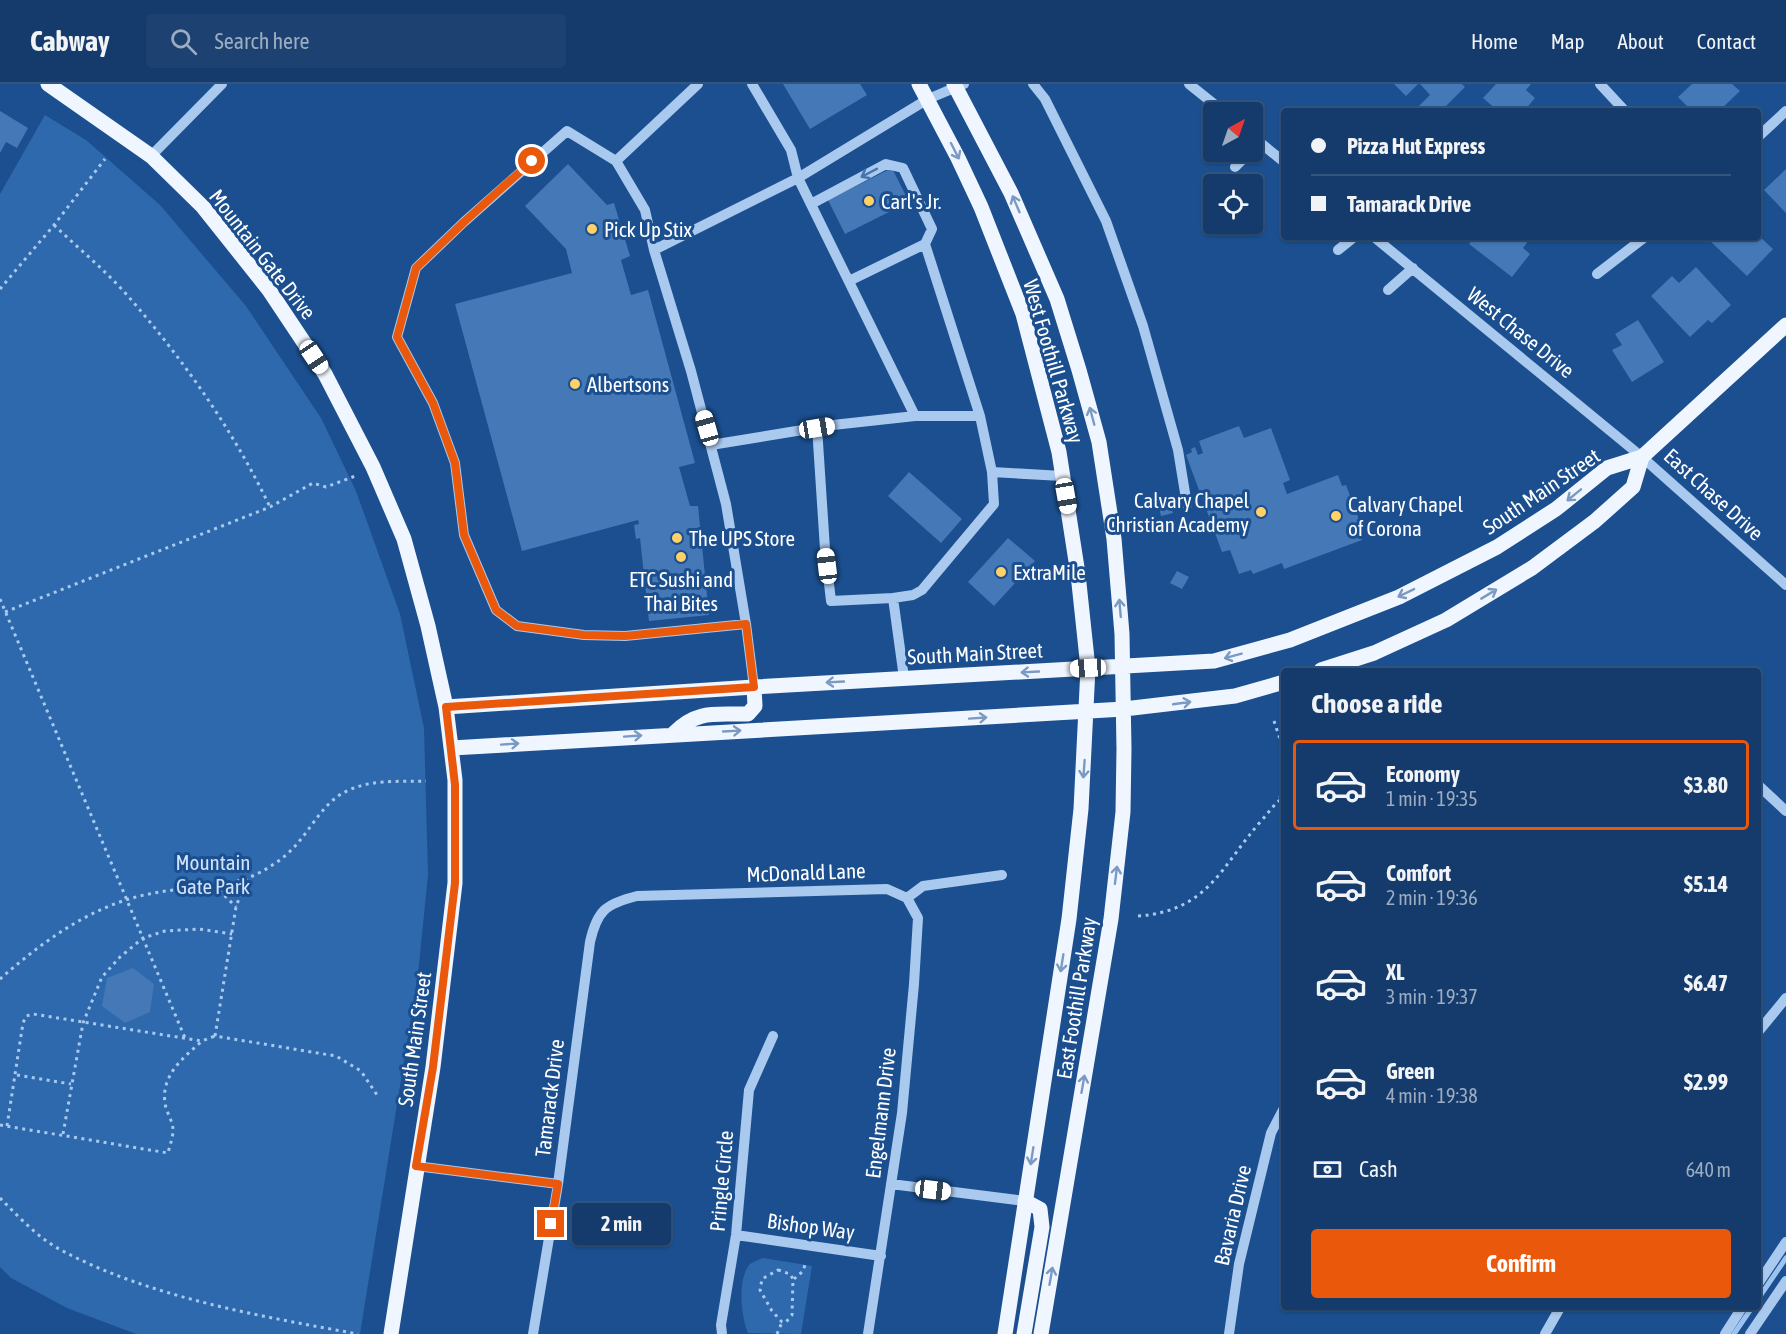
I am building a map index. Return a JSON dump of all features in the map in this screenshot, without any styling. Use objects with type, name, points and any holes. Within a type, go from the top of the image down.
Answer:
[{"type":"main road","name":"Mountain Gate Drive","points":[[48,84],[151,156],[203,207],[269,290],[325,374],[374,467],[404,539],[428,626],[446,707]]},
{"type":"main road","name":"West Foothill Parkway","points":[[919,84],[981,207],[1023,314],[1059,452],[1078,574],[1088,668]]},
{"type":"main road","name":"West Foothill Parkway","points":[[958,85],[1011,193],[1057,299],[1079,370],[1099,442],[1114,539],[1123,667]]},
{"type":"main road","name":"South Main Street","points":[[391,1334],[433,1067],[455,883],[455,785],[446,707],[1214,661],[1290,640],[1399,597],[1497,546],[1556,509],[1607,468],[1642,457],[1786,325]]},
{"type":"main road","points":[[1328,668],[1374,653],[1446,620],[1532,568],[1595,521],[1633,487],[1642,457]]},
{"type":"main road","name":"East Foothill Parkway","points":[[1041,1334],[1111,919],[1123,812],[1123,667]]},
{"type":"main road","name":"East Foothill Parkway","points":[[1005,1334],[1068,919],[1081,809],[1088,668]]},
{"type":"main road","points":[[452,748],[1124,709],[1235,696],[1281,683]]},
{"type":"main road","points":[[674,734],[686,721],[699,715],[748,714],[755,706],[754,687]]},
{"type":"main road","points":[[1024,1334],[1042,1227],[1040,1209],[1025,1202]]},
{"type":"street","points":[[151,156],[222,84]]},
{"type":"street","points":[[616,161],[698,84]]},
{"type":"street","points":[[752,84],[791,150],[798,178],[915,416]]},
{"type":"street","points":[[1034,84],[1045,99],[1106,221],[1143,326],[1178,450],[1187,505]]},
{"type":"street","points":[[1190,84],[1212,102]]},
{"type":"street","points":[[1600,84],[1622,108]]},
{"type":"street","points":[[654,249],[798,178],[928,99],[958,85]]},
{"type":"street","points":[[1761,134],[1786,111]]},
{"type":"street","points":[[746,624],[625,636],[584,635],[517,626],[496,610],[464,535],[455,463],[433,403],[397,337],[416,268],[567,130],[616,161],[645,210],[726,504],[746,624],[754,687]]},
{"type":"street","points":[[1263,150],[1281,160]]},
{"type":"street","points":[[1235,167],[1239,162]]},
{"type":"street","points":[[811,204],[886,164],[903,168],[932,229],[925,244],[849,281]]},
{"type":"street","points":[[1338,250],[1350,240]]},
{"type":"street","name":"West Chase Drive","points":[[1378,240],[1642,457]]},
{"type":"street","points":[[1597,274],[1641,240]]},
{"type":"street","points":[[817,428],[831,601],[893,598],[913,595],[922,590],[994,504],[995,494],[980,416],[925,244]]},
{"type":"street","points":[[1388,290],[1413,268]]},
{"type":"street","points":[[711,445],[817,428],[915,416],[980,416]]},
{"type":"street","name":"East Chase Drive","points":[[1642,457],[1786,585]]},
{"type":"street","points":[[992,472],[1062,476]]},
{"type":"street","points":[[893,598],[904,678]]},
{"type":"street","points":[[1761,788],[1786,811]]},
{"type":"street","points":[[908,898],[923,886],[1002,875]]},
{"type":"street","name":"McDonald Lane","points":[[606,907],[620,900],[637,896],[887,889],[908,898]]},
{"type":"street","name":"Engelmann Drive","points":[[868,1334],[902,1113],[918,918],[908,898]]},
{"type":"street","name":"Tamarack Drive","points":[[533,1334],[558,1184],[590,942],[594,923],[606,907]]},
{"type":"street","points":[[1761,1028],[1786,998]]},
{"type":"street","name":"Pringle Circle","points":[[722,1334],[721,1325],[736,1235],[749,1090],[773,1036]]},
{"type":"street","name":"Bavaria Drive","points":[[1229,1334],[1239,1264],[1271,1133],[1281,1114]]},
{"type":"street","points":[[416,1166],[558,1184]]},
{"type":"street","points":[[891,1184],[1025,1202]]},
{"type":"street","name":"Bishop Way","points":[[736,1235],[881,1256]]},
{"type":"street","points":[[1761,1280],[1786,1242]]},
{"type":"street","points":[[1750,1334],[1786,1281]]},
{"type":"street","points":[[1545,1334],[1559,1310]]},
{"type":"street","points":[[1725,1334],[1740,1310]]},
{"type":"path","points":[[0,289],[105,159]]},
{"type":"path","points":[[54,225],[125,293],[191,373],[258,481],[270,507]]},
{"type":"path","points":[[5,612],[270,507],[314,483],[326,487],[374,467]]},
{"type":"path","points":[[0,599],[128,899],[184,1038]]},
{"type":"path","points":[[1274,721],[1281,743]]},
{"type":"path","points":[[0,980],[43,943],[86,917],[128,899],[149,893],[246,879],[281,860],[330,802],[350,790],[374,783],[426,781]]},
{"type":"path","points":[[1138,916],[1181,906],[1202,893],[1214,882],[1251,832],[1279,800],[1281,789]]},
{"type":"path","points":[[215,1036],[236,907],[246,879]]},
{"type":"path","points":[[214,885],[236,907]]},
{"type":"path","points":[[63,1134],[83,1023],[102,977],[120,957],[143,938],[165,931],[199,929],[232,934]]},
{"type":"path","points":[[7,1126],[26,1016],[33,1014],[202,1041]]},
{"type":"path","points":[[0,1125],[168,1153],[174,1128],[165,1104],[164,1089],[170,1074],[181,1059],[202,1041],[215,1036],[336,1056],[361,1071],[377,1095]]},
{"type":"path","points":[[16,1075],[71,1084]]},
{"type":"path","points":[[0,1198],[27,1226],[57,1248],[110,1273],[183,1296],[288,1321],[358,1334]]},
{"type":"path","points":[[793,1279],[803,1271],[806,1262]]},
{"type":"path","points":[[777,1334],[782,1322],[788,1320],[792,1315],[793,1279],[785,1271],[778,1270],[766,1275],[759,1284],[762,1297],[782,1322]]},
{"type":"green space","name":"Mountain Gate Park","points":[[45,115],[86,140],[160,205],[246,306],[321,418],[356,491],[400,614],[424,728],[428,875],[418,974],[360,1334],[136,1334],[67,1308],[11,1278],[0,1267],[0,194]]},
{"type":"green space","points":[[763,1258],[812,1266],[801,1334],[748,1333],[742,1308],[743,1278],[750,1264]]},
{"type":"building","points":[[783,84],[860,84],[867,95],[810,129]]},
{"type":"building","points":[[1394,84],[1418,84],[1406,96]]},
{"type":"building","points":[[1420,84],[1462,84],[1465,87],[1444,108],[1417,108],[1430,95]]},
{"type":"building","points":[[1496,84],[1531,84],[1526,90],[1535,98],[1527,108],[1495,108],[1483,98]]},
{"type":"building","points":[[1692,84],[1732,84],[1740,91],[1722,108],[1689,108],[1678,97]]},
{"type":"building","points":[[0,111],[28,128],[17,148],[6,142],[0,153]]},
{"type":"building","name":"Albertsons","points":[[568,164],[607,205],[614,203],[630,256],[621,260],[631,295],[648,290],[695,463],[679,467],[690,506],[698,506],[709,615],[649,621],[640,538],[636,539],[634,525],[639,524],[638,520],[522,551],[455,304],[572,273],[566,249],[525,206]]},
{"type":"building","name":"Carl's Jr.","points":[[892,168],[909,202],[845,234],[828,200]]},
{"type":"building","points":[[1786,169],[1786,213],[1764,190]]},
{"type":"building","points":[[1761,238],[1773,249],[1747,276],[1710,241],[1761,240]]},
{"type":"building","points":[[1472,240],[1529,240],[1523,248],[1530,254],[1512,277],[1469,244]]},
{"type":"building","points":[[1696,267],[1731,305],[1712,323],[1708,320],[1690,337],[1651,296],[1672,276],[1679,283]]},
{"type":"building","points":[[1638,320],[1664,362],[1632,382],[1612,350],[1622,345],[1615,334]]},
{"type":"building","points":[[1239,426],[1244,438],[1271,428],[1290,480],[1283,483],[1287,494],[1338,475],[1342,486],[1346,485],[1364,533],[1360,535],[1362,540],[1284,569],[1282,563],[1253,574],[1251,570],[1239,574],[1230,550],[1222,552],[1186,455],[1195,447],[1198,455],[1203,453],[1199,441]]},
{"type":"building","points":[[909,472],[962,519],[941,543],[888,496]]},
{"type":"building","points":[[1168,495],[1173,513],[1161,516],[1157,498]]},
{"type":"building","name":"ExtraMile","points":[[1008,538],[1035,561],[994,606],[968,582]]},
{"type":"building","points":[[1177,571],[1189,577],[1182,589],[1170,583]]},
{"type":"building","points":[[133,968],[154,984],[150,1012],[125,1023],[102,1006],[107,978]]},
{"type":"waterway","points":[[1761,1295],[1786,1258]]},
{"type":"waterway","points":[[1734,1334],[1750,1310]]},
{"type":"place","name":"Carl's Jr.","points":[[869,201]]},
{"type":"place","name":"Pick Up Stix","points":[[592,229]]},
{"type":"place","name":"Albertsons","points":[[575,384]]},
{"type":"place","name":"Calvary Chapel Christian Academy","points":[[1261,512]]},
{"type":"place","name":"Calvary Chapel of Corona","points":[[1336,516]]},
{"type":"place","name":"The UPS Store","points":[[677,538]]},
{"type":"place","name":"ETC Sushi and Thai Bites","points":[[681,557]]},
{"type":"place","name":"ExtraMile","points":[[1001,572]]},
{"type":"route","points":[[532,161],[416,268],[397,337],[433,403],[455,463],[464,535],[496,610],[517,626],[584,635],[625,636],[746,624],[754,687],[446,707],[455,785],[455,883],[433,1067],[416,1166],[558,1184],[551,1224]]}]
